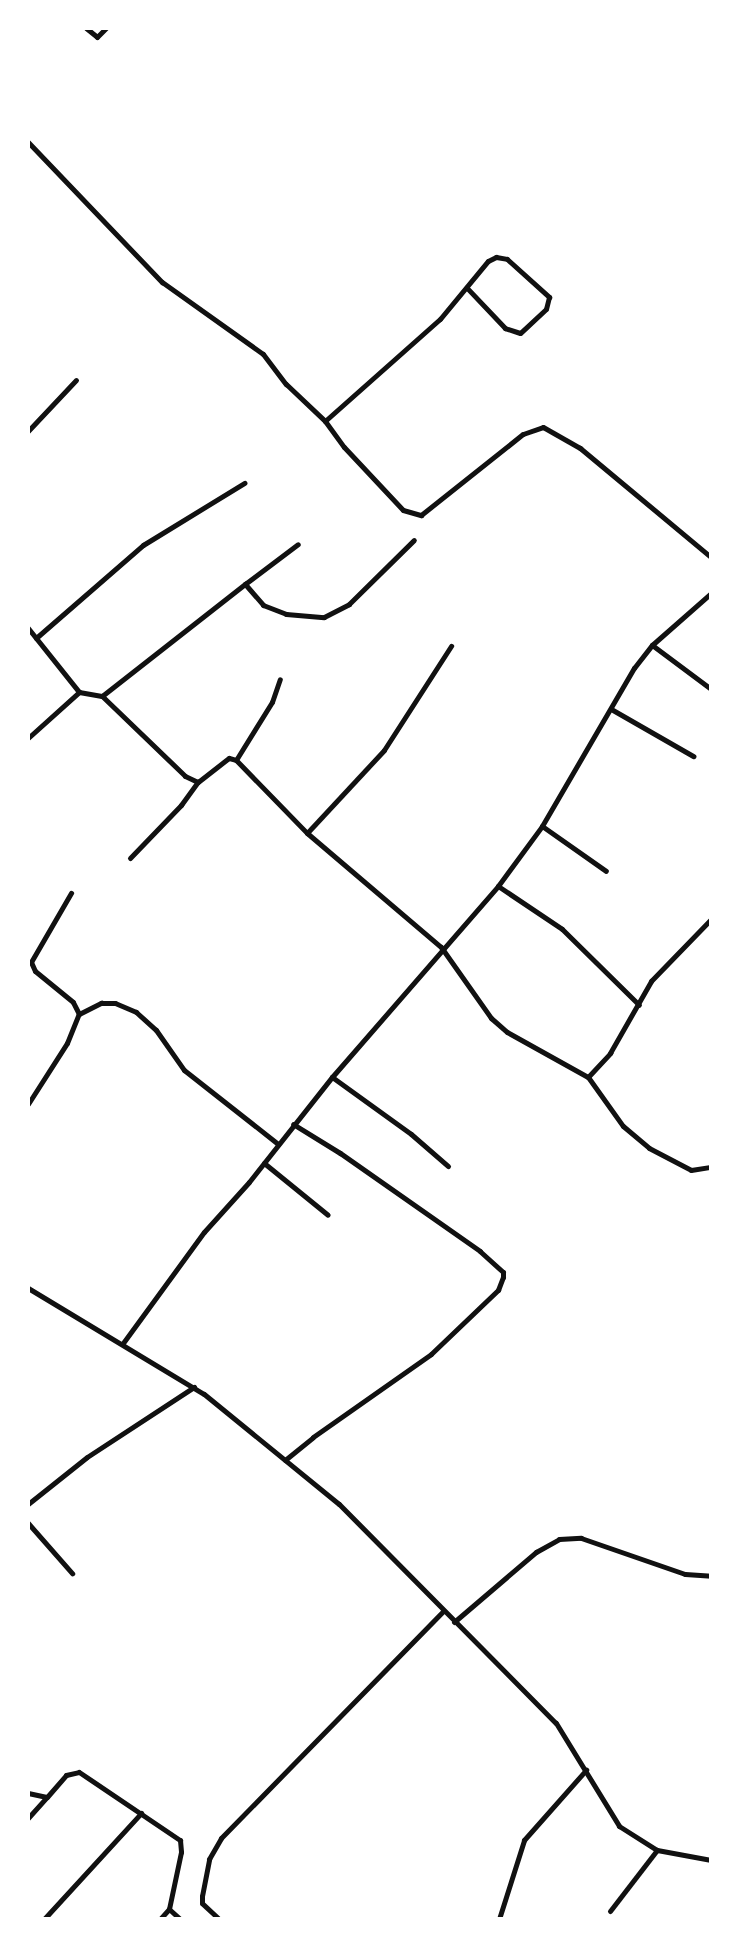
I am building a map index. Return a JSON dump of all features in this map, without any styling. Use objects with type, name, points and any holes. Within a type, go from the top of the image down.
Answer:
[{"type":"street","points":[[86,28],[97,37],[106,28]]},
{"type":"street","points":[[28,142],[162,282],[263,354],[286,384],[325,421],[344,447],[402,510],[421,515],[535,427],[548,429],[580,449],[711,557]]},
{"type":"street","points":[[325,421],[440,319],[488,261],[496,257],[507,259],[549,298],[547,309],[520,333],[505,328],[467,288]]},
{"type":"street","points":[[28,431],[76,380]]},
{"type":"street","points":[[36,638],[143,545],[244,482]]},
{"type":"street","points":[[246,584],[263,605],[286,614],[324,617],[349,604],[414,540]]},
{"type":"street","points":[[102,696],[298,544]]},
{"type":"street","points":[[123,1343],[204,1232],[441,947],[498,886],[542,826],[634,668],[652,645],[711,593]]},
{"type":"street","points":[[28,628],[79,692],[102,696],[185,776],[198,782]]},
{"type":"street","points":[[652,645],[711,689]]},
{"type":"street","points":[[307,833],[384,750],[451,646]]},
{"type":"street","points":[[236,760],[269,709],[280,679]]},
{"type":"street","points":[[28,738],[79,692]]},
{"type":"street","points":[[611,709],[693,756]]},
{"type":"street","points":[[130,858],[181,805],[198,782],[229,758],[236,760],[307,833],[441,947],[491,1018],[507,1032],[588,1077],[623,1126],[649,1148],[691,1170],[711,1167]]},
{"type":"street","points":[[542,826],[606,872]]},
{"type":"street","points":[[498,886],[562,929],[639,1005]]},
{"type":"street","points":[[71,893],[31,962],[35,971],[73,1002],[79,1014]]},
{"type":"street","points":[[588,1077],[610,1053],[651,981],[711,919]]},
{"type":"street","points":[[28,1104],[67,1043],[79,1014],[101,1003],[115,1003],[136,1012],[156,1030],[184,1070],[278,1144]]},
{"type":"street","points":[[332,1077],[411,1134],[447,1166]]},
{"type":"street","points":[[285,1460],[313,1437],[431,1354],[498,1290],[503,1278],[503,1272],[480,1251],[363,1168],[293,1124]]},
{"type":"street","points":[[264,1163],[328,1215]]},
{"type":"street","points":[[28,1288],[194,1387],[339,1504],[556,1723],[619,1826],[657,1850],[711,1860]]},
{"type":"street","points":[[28,1504],[87,1457],[194,1387]]},
{"type":"street","points":[[28,1523],[72,1573]]},
{"type":"street","points":[[454,1622],[536,1552],[559,1539],[581,1538],[685,1574],[711,1576]]},
{"type":"street","points":[[219,1919],[202,1903],[202,1896],[209,1859],[221,1838],[443,1611]]},
{"type":"street","points":[[499,1919],[524,1840],[586,1770]]},
{"type":"street","points":[[28,1818],[66,1775],[79,1772],[180,1840],[181,1852],[169,1909],[160,1919]]},
{"type":"street","points":[[28,1793],[47,1797]]},
{"type":"street","points":[[44,1919],[141,1813]]},
{"type":"street","points":[[610,1911],[657,1850]]},
{"type":"street","points":[[169,1909],[180,1919]]}]
